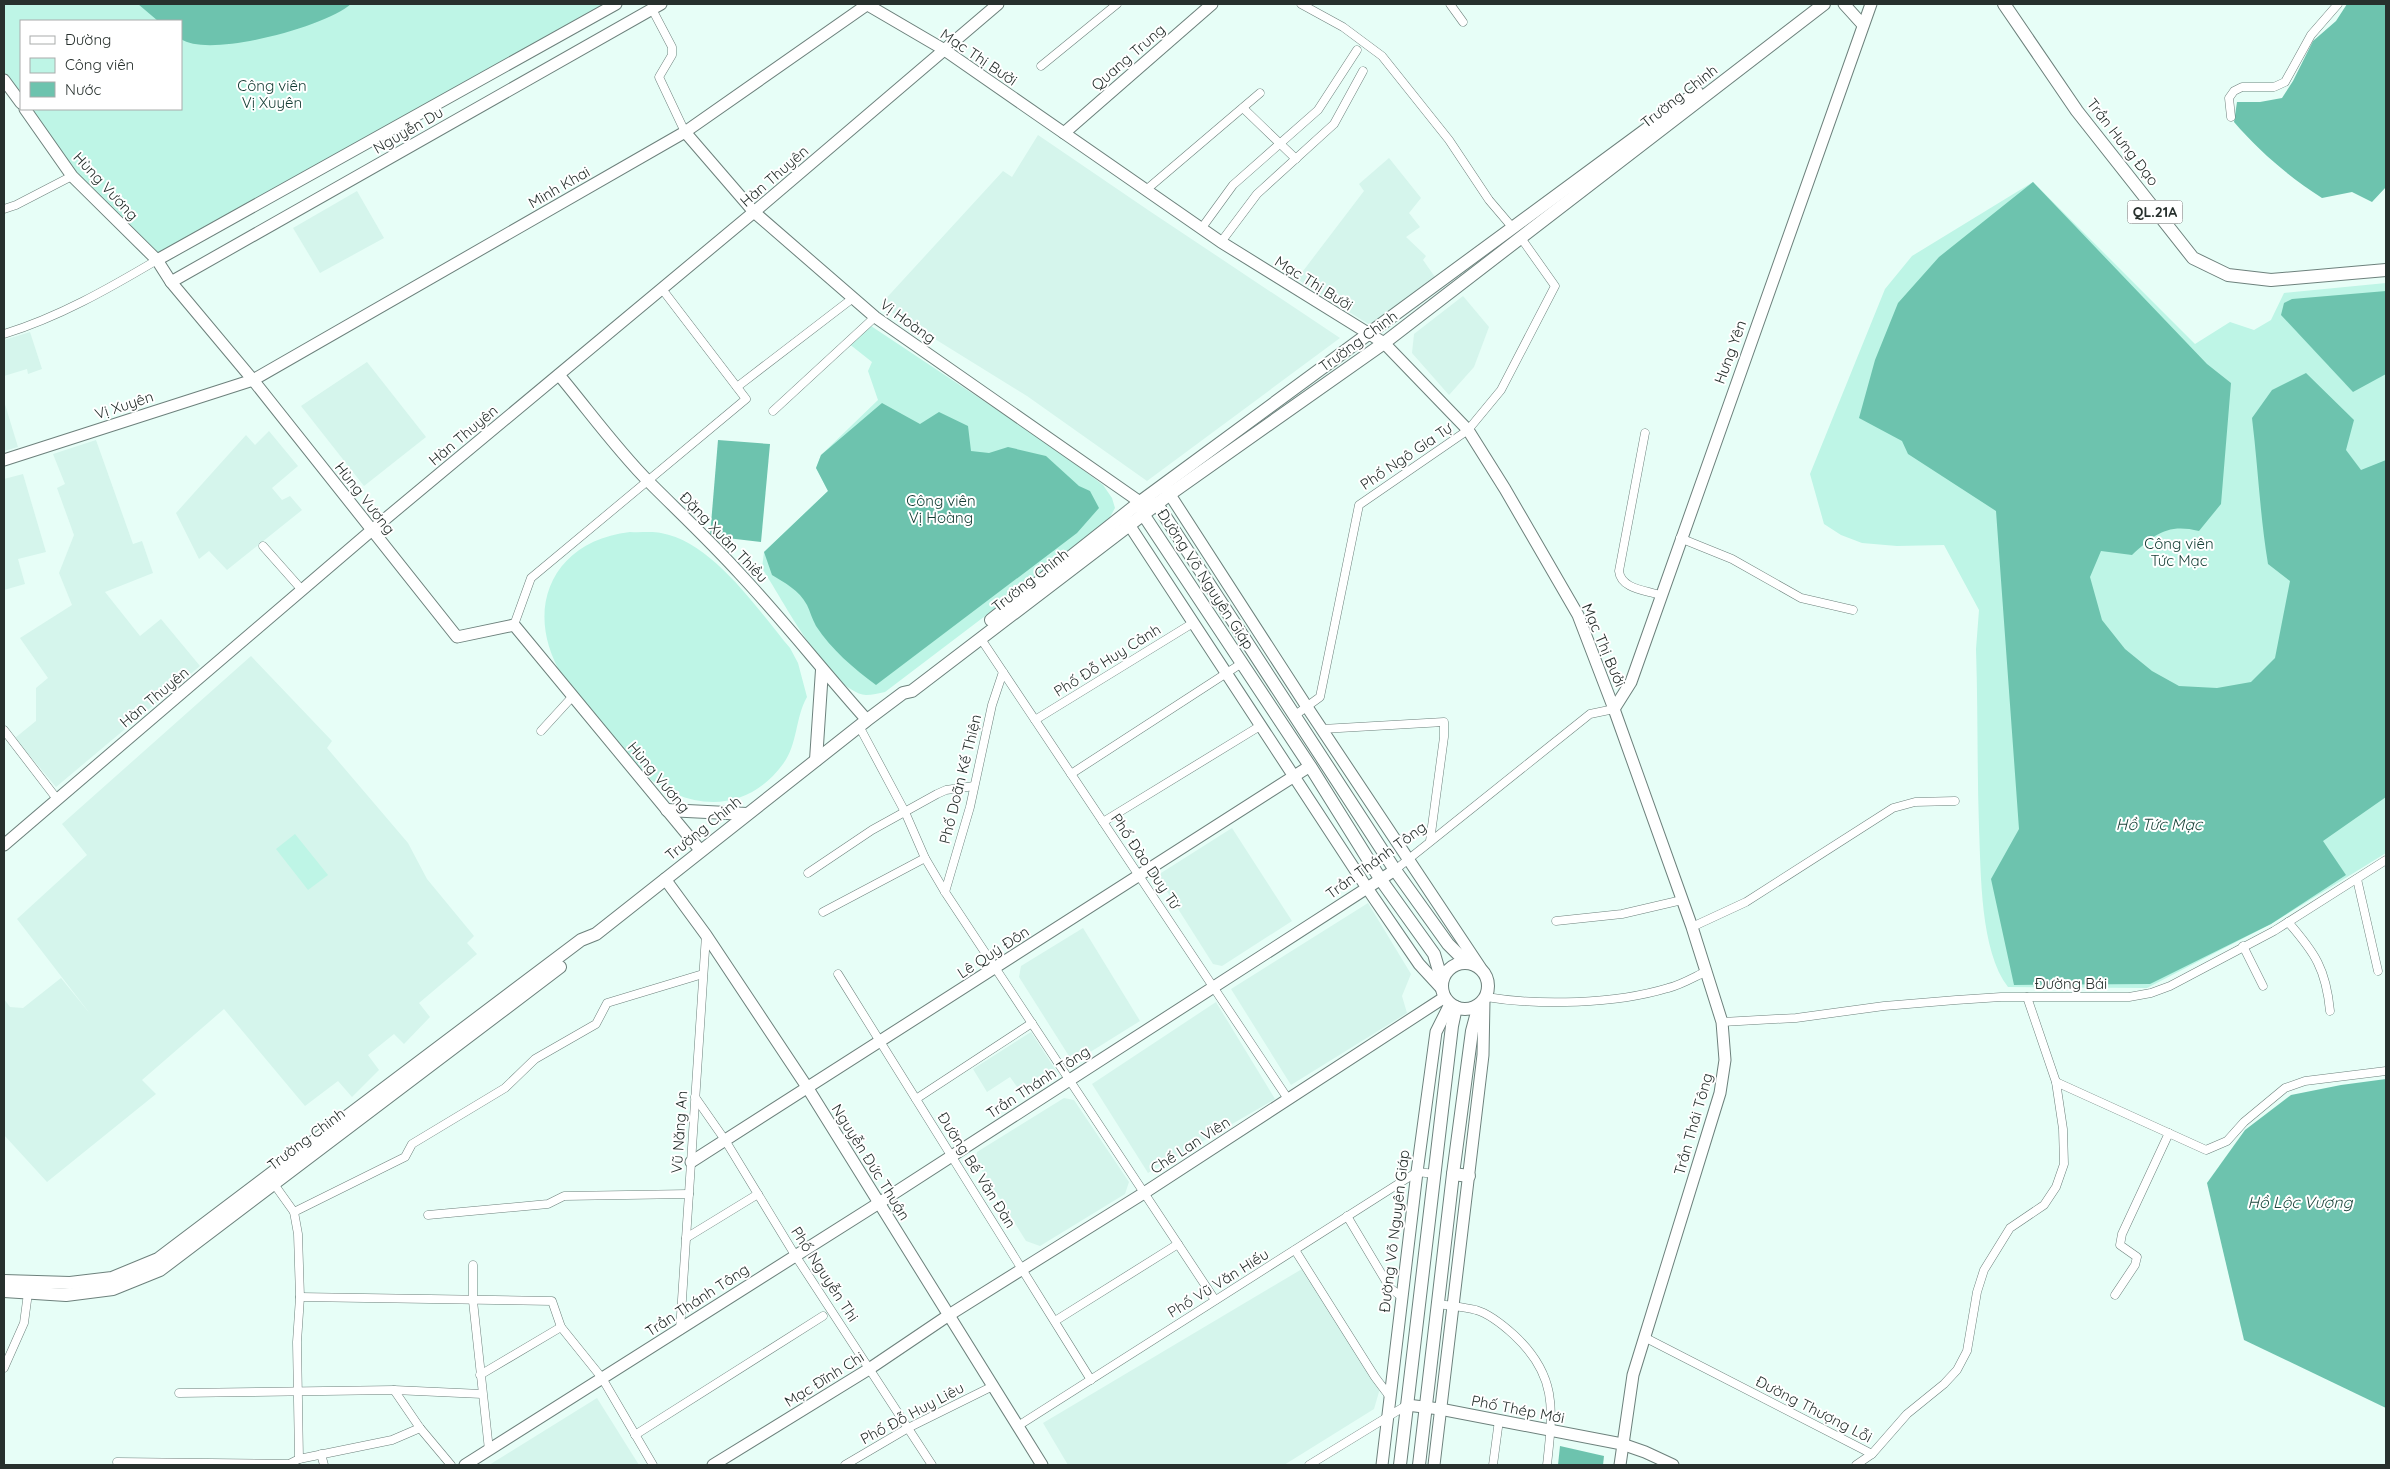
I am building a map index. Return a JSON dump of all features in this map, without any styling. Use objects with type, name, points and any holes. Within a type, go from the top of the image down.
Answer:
[{"type":"main road","name":"Trường Chinh","points":[[4,1280],[70,1283],[112,1278],[158,1259],[573,946],[596,934],[666,880],[700,850],[903,693],[907,686],[1142,508],[1384,343],[1521,238],[1813,4]]},
{"type":"main road","name":"Trường Chinh","points":[[1142,508],[1157,504],[1167,490],[1367,334],[1512,227],[1708,89],[1824,4]]},
{"type":"main road","name":"Trần Hưng Đạo","points":[[2004,4],[2077,111],[2193,258],[2228,275],[2270,280],[2386,270]]},
{"type":"main road","points":[[1512,227],[1521,238]]},
{"type":"main road","name":"Đường Võ Nguyên Giáp","points":[[1157,504],[1394,870],[1448,944],[1458,954],[1476,965]]},
{"type":"main road","name":"Đường Võ Nguyên Giáp","points":[[1142,508],[1310,766],[1380,880],[1434,954],[1447,996],[1434,1174],[1400,1465]]},
{"type":"main road","name":"Trường Chinh","points":[[903,693],[912,691],[981,639],[1126,520]]},
{"type":"main road","points":[[816,760],[822,670]]},
{"type":"main road","points":[[667,810],[747,814]]},
{"type":"main road","name":"Trường Chinh","points":[[4,1291],[66,1295],[113,1289],[160,1270],[589,945],[596,934]]},
{"type":"main road","points":[[1419,1465],[1453,1174],[1472,1031],[1489,986],[1488,979],[1476,965],[1457,964],[1445,974],[1447,996],[1464,1009],[1483,1001]]},
{"type":"main road","points":[[1453,1174],[1469,1176]]},
{"type":"street","name":"Nguyễn Du","points":[[157,260],[616,4]]},
{"type":"street","name":"Mạc Thị Bưởi","points":[[867,4],[943,49],[1201,229],[1384,343],[1468,430],[1506,489],[1578,615],[1614,709]]},
{"type":"street","name":"Minh Khai","points":[[252,380],[685,132],[867,4]]},
{"type":"street","name":"Hàn Thuyên","points":[[4,845],[372,530],[754,212],[998,4]]},
{"type":"street","points":[[1041,66],[1117,4]]},
{"type":"street","name":"Quang Trung","points":[[1064,133],[1212,4]]},
{"type":"street","points":[[1301,4],[1343,27],[1382,56],[1448,140],[1489,200],[1512,227]]},
{"type":"street","points":[[1450,4],[1463,22]]},
{"type":"street","points":[[1844,4],[1863,25]]},
{"type":"street","name":"Hưng Yên","points":[[1614,709],[1630,682],[1870,4]]},
{"type":"street","points":[[2231,117],[2229,98],[2234,91],[2242,87],[2274,87],[2285,82],[2311,35],[2338,4]]},
{"type":"street","name":"Nguyễn Du","points":[[171,282],[656,6]]},
{"type":"street","points":[[656,6],[672,47],[672,55],[659,77],[685,132]]},
{"type":"street","points":[[1201,229],[1233,185],[1318,110],[1357,50]]},
{"type":"street","points":[[1221,242],[1257,194],[1334,124],[1363,71]]},
{"type":"street","points":[[4,80],[20,102]]},
{"type":"street","points":[[1146,190],[1260,93]]},
{"type":"street","points":[[1243,108],[1296,159]]},
{"type":"street","name":"Hùng Vương","points":[[26,110],[72,176],[157,260],[171,282],[252,380],[457,637],[514,625],[700,850]]},
{"type":"street","name":"Vị Hoàng","points":[[685,132],[754,212],[875,317],[1142,508]]},
{"type":"street","points":[[4,209],[16,205],[72,176]]},
{"type":"street","name":"Phố Ngô Gia Tự","points":[[1294,716],[1320,697],[1359,505],[1468,430],[1501,390],[1555,286],[1521,238]]},
{"type":"street","points":[[4,334],[94,298],[157,260]]},
{"type":"street","points":[[514,625],[531,578],[746,399],[662,289]]},
{"type":"street","points":[[737,387],[853,298]]},
{"type":"street","points":[[773,411],[875,317]]},
{"type":"street","name":"Đặng Xuân Thiều","points":[[559,375],[648,481],[693,523],[782,619],[863,723]]},
{"type":"street","name":"Vị Xuyên","points":[[4,460],[252,380]]},
{"type":"street","points":[[1645,433],[1620,577],[1624,584],[1660,595]]},
{"type":"street","name":"Đường Võ Nguyên Giáp","points":[[1167,490],[1307,707],[1409,858],[1476,965]]},
{"type":"street","points":[[1126,520],[1367,888],[1419,964],[1447,996]]},
{"type":"street","points":[[1680,538],[1732,559],[1801,598],[1853,610]]},
{"type":"street","points":[[263,546],[302,590]]},
{"type":"street","name":"Phố Đỗ Huy Cảnh","points":[[1035,720],[1193,623]]},
{"type":"street","name":"Phố Đào Duy Từ","points":[[981,639],[1288,1099]]},
{"type":"street","points":[[1071,774],[1242,663]]},
{"type":"street","name":"Phố Doãn Kế Thiện","points":[[945,892],[974,786],[992,705],[1003,672]]},
{"type":"street","points":[[541,731],[573,696]]},
{"type":"street","name":"Trần Thánh Tông","points":[[465,1465],[680,1330],[795,1254],[879,1203],[1380,880],[1590,714],[1614,709]]},
{"type":"street","name":"Trần Thái Tông","points":[[1614,709],[1707,971],[1722,1022],[1725,1060],[1720,1092],[1633,1375],[1620,1465]]},
{"type":"street","points":[[1322,729],[1444,722],[1444,737],[1430,841]]},
{"type":"street","points":[[863,723],[926,858],[945,892],[1216,1300]]},
{"type":"street","points":[[1103,822],[1260,726]]},
{"type":"street","points":[[4,730],[57,798]]},
{"type":"street","name":"Lê Quý Đôn","points":[[691,1162],[1310,766]]},
{"type":"street","points":[[808,874],[844,847],[946,790],[974,786]]},
{"type":"street","points":[[1692,927],[1746,902],[1893,808],[1915,802],[1955,801]]},
{"type":"street","points":[[823,912],[926,858]]},
{"type":"street","name":"Đường Bái","points":[[1722,1022],[1796,1018],[1884,1006],[1956,1000],[2027,997],[2129,997],[2151,993],[2170,986],[2288,922],[2386,860]]},
{"type":"street","points":[[2357,879],[2378,971]]},
{"type":"street","name":"Nguyễn Đức Thuận","points":[[666,880],[706,935],[807,1087],[1042,1465]]},
{"type":"street","points":[[1556,921],[1622,914],[1682,900]]},
{"type":"street","points":[[2288,922],[2308,946],[2321,968],[2328,985],[2330,1011]]},
{"type":"street","name":"Vũ Năng An","points":[[680,1330],[706,935]]},
{"type":"street","points":[[2242,946],[2263,986]]},
{"type":"street","points":[[1434,1465],[1483,1055],[1483,1001],[1518,1002],[1617,999],[1669,988],[1707,971]]},
{"type":"street","points":[[294,1212],[405,1157],[412,1144],[505,1088],[535,1059],[596,1024],[606,1003],[703,974]]},
{"type":"street","name":"Đường Bế Văn Đàn","points":[[838,974],[1091,1380]]},
{"type":"street","name":"Đường Võ Nguyên Giáp","points":[[1382,1465],[1417,1172],[1436,1032],[1447,996]]},
{"type":"street","name":"Chế Lan Viên","points":[[949,1315],[1144,1193],[1447,996]]},
{"type":"street","name":"Đường Thượng Lỗi","points":[[1644,1337],[1872,1454],[1907,1414],[1944,1384],[1957,1370],[1967,1351],[1976,1292],[1984,1270],[2010,1228],[2044,1205],[2056,1187],[2064,1164],[2063,1129],[2056,1082],[2027,997]]},
{"type":"street","points":[[916,1098],[1032,1023]]},
{"type":"street","points":[[2056,1082],[2206,1150],[2227,1141],[2244,1122],[2285,1088],[2305,1081],[2386,1071]]},
{"type":"street","name":"Phố Nguyễn Thi","points":[[695,1097],[725,1140],[795,1254],[932,1465]]},
{"type":"street","points":[[2115,1295],[2135,1265],[2137,1257],[2120,1245],[2122,1234],[2169,1133]]},
{"type":"street","points":[[1417,1172],[1434,1174]]},
{"type":"street","name":"Phố Vũ Văn Hiếu","points":[[1018,1426],[1417,1172]]},
{"type":"street","points":[[274,1184],[294,1212],[298,1234],[300,1297],[297,1342],[300,1459]]},
{"type":"street","points":[[428,1215],[548,1204],[564,1196],[689,1194]]},
{"type":"street","points":[[686,1238],[758,1194]]},
{"type":"street","points":[[1348,1216],[1390,1288],[1402,1297]]},
{"type":"street","points":[[1055,1321],[1178,1244]]},
{"type":"street","points":[[1295,1250],[1375,1377],[1391,1398]]},
{"type":"street","points":[[473,1265],[473,1301],[489,1450]]},
{"type":"street","points":[[4,1368],[24,1323],[28,1293]]},
{"type":"street","points":[[300,1297],[552,1301],[561,1327],[602,1378],[653,1465]]},
{"type":"street","points":[[1438,1304],[1476,1310],[1501,1323],[1522,1342],[1537,1361],[1547,1379],[1550,1430],[1547,1465]]},
{"type":"street","name":"Mạc Đĩnh Chi","points":[[713,1465],[870,1369],[949,1315]]},
{"type":"street","points":[[635,1435],[823,1316]]},
{"type":"street","points":[[480,1375],[561,1327]]},
{"type":"street","name":"Phố Đỗ Huy Liêu","points":[[845,1465],[908,1428],[992,1387]]},
{"type":"street","points":[[394,1390],[420,1428],[452,1465]]},
{"type":"street","points":[[179,1393],[394,1390],[482,1394]]},
{"type":"street","points":[[1309,1465],[1408,1405]]},
{"type":"street","name":"Phố Thép Mới","points":[[1408,1405],[1426,1406],[1622,1444],[1673,1465]]},
{"type":"street","points":[[1493,1465],[1499,1420]]},
{"type":"street","points":[[117,1462],[289,1464],[321,1454],[392,1440],[420,1428]]},
{"type":"street","points":[[321,1454],[324,1465]]},
{"type":"street","points":[[1856,1465],[1872,1454]]},
{"type":"shaded area","points":[[1038,135],[1340,338],[1147,481],[1027,396],[880,305],[1003,171],[1012,177]]},
{"type":"shaded area","points":[[1389,158],[1421,198],[1409,213],[1420,227],[1406,237],[1426,256],[1423,260],[1435,277],[1373,327],[1297,279],[1364,191],[1359,184]]},
{"type":"shaded area","points":[[357,191],[384,238],[320,273],[293,228]]},
{"type":"shaded area","points":[[1463,296],[1489,327],[1474,367],[1449,395],[1412,353],[1414,334]]},
{"type":"shaded area","points":[[30,332],[42,369],[28,374],[27,369],[4,376],[4,340]]},
{"type":"shaded area","points":[[367,362],[426,437],[364,486],[301,406]]},
{"type":"shaded area","points":[[4,401],[18,447],[4,451]]},
{"type":"shaded area","points":[[269,431],[298,466],[272,488],[282,500],[290,496],[302,510],[227,570],[209,551],[199,559],[176,513],[246,435],[255,445]]},
{"type":"shaded area","points":[[96,440],[133,544],[142,541],[153,573],[105,592],[140,636],[161,619],[200,666],[56,787],[15,738],[36,721],[36,688],[48,678],[20,638],[72,605],[59,573],[74,535],[57,488],[65,484],[53,454]]},
{"type":"shaded area","points":[[23,474],[46,552],[18,559],[25,584],[4,590],[4,479]]},
{"type":"shaded area","points":[[251,656],[332,741],[327,748],[408,843],[427,879],[474,936],[467,943],[477,954],[419,1003],[430,1017],[404,1044],[394,1034],[368,1055],[379,1070],[352,1097],[338,1081],[305,1106],[224,1009],[142,1080],[156,1094],[47,1182],[4,1135],[4,999],[10,1007],[23,1008],[61,978],[91,1015],[17,919],[87,855],[62,824]]},
{"type":"shaded area","points":[[1232,828],[1292,921],[1222,966],[1213,964],[1161,882],[1161,873]]},
{"type":"shaded area","points":[[1368,903],[1411,974],[1402,996],[1407,1013],[1291,1085],[1231,989]]},
{"type":"shaded area","points":[[1083,928],[1140,1021],[1079,1059],[1069,1056],[1019,977],[1021,966]]},
{"type":"shaded area","points":[[1216,1002],[1275,1099],[1148,1173],[1092,1084]]},
{"type":"shaded area","points":[[1031,1032],[1057,1072],[1022,1094],[1010,1077],[987,1092],[973,1069]]},
{"type":"shaded area","points":[[1064,1098],[1074,1100],[1129,1182],[1125,1194],[1040,1246],[1026,1241],[976,1161],[977,1152]]},
{"type":"shaded area","points":[[1307,1266],[1381,1385],[1374,1409],[1284,1465],[1068,1465],[1043,1423]]},
{"type":"shaded area","points":[[597,1398],[639,1465],[489,1465]]},
{"type":"green space","name":"Công viên Vị Xuyên","points":[[4,4],[616,4],[157,260],[72,176],[26,110],[182,110],[182,20],[20,20],[20,102],[4,80]]},
{"type":"green space","name":"Hồ Tức Mạc","points":[[2033,182],[2195,344],[2230,322],[2254,330],[2271,320],[2284,293],[2386,283],[2386,853],[2271,924],[2147,988],[2008,987],[1999,972],[1992,953],[1987,933],[1982,889],[1978,806],[1976,649],[1979,610],[1944,545],[1897,546],[1862,543],[1841,535],[1824,524],[1810,474],[1885,289],[1912,256]]},
{"type":"green space","name":"Công viên Vị Hoàng","points":[[871,326],[1050,445],[1103,485],[1112,498],[1115,508],[1106,524],[885,692],[866,695],[852,690],[837,678],[822,661],[762,568],[764,552],[828,491],[816,468],[821,455],[878,400],[868,371],[872,362],[848,343]]},
{"type":"green space","points":[[630,532],[661,533],[680,539],[699,549],[716,563],[749,597],[790,648],[798,663],[807,697],[800,714],[794,740],[783,764],[768,781],[751,793],[733,800],[714,802],[695,800],[676,794],[658,784],[629,760],[563,677],[551,652],[545,628],[545,604],[552,583],[563,564],[580,549],[603,538]]},
{"type":"green space","points":[[295,834],[328,875],[308,890],[276,849]]},
{"type":"water","points":[[138,4],[351,4],[338,13],[318,22],[241,43],[195,44],[182,39],[182,20],[157,20]]},
{"type":"water","points":[[2347,4],[2386,4],[2386,187],[2372,202],[2352,192],[2322,198],[2275,163],[2234,122],[2237,102],[2260,102],[2282,98],[2293,81],[2313,41],[2336,21]]},
{"type":"water","name":"Hồ Tức Mạc","points":[[2033,182],[2207,364],[2231,383],[2221,504],[2199,531],[2178,529],[2162,532],[2132,555],[2101,551],[2090,577],[2102,620],[2125,649],[2152,671],[2179,686],[2217,688],[2251,682],[2275,658],[2290,581],[2268,564],[2252,418],[2272,390],[2306,373],[2354,420],[2346,450],[2361,470],[2386,460],[2386,797],[2323,841],[2346,875],[2271,924],[2150,984],[2014,985],[1991,879],[2019,829],[1996,511],[1908,454],[1902,441],[1859,418],[1875,360],[1898,303],[1939,257]]},
{"type":"water","points":[[2386,291],[2386,374],[2353,392],[2281,315],[2284,303],[2292,299]]},
{"type":"water","name":"Công viên Vị Hoàng","points":[[882,403],[920,424],[939,412],[968,426],[971,451],[989,453],[1008,447],[1046,456],[1079,486],[1090,491],[1099,508],[1077,533],[876,685],[851,665],[829,643],[816,626],[807,605],[800,595],[772,575],[764,552],[828,491],[816,468],[821,455]]},
{"type":"water","points":[[718,440],[770,444],[761,542],[710,536]]},
{"type":"water","name":"Hồ Lộc Vượng","points":[[2386,1079],[2386,1408],[2244,1340],[2207,1183],[2245,1130],[2291,1095],[2341,1085]]},
{"type":"water","points":[[1560,1446],[1604,1456],[1603,1465],[1558,1465]]},
{"type":"park label","name":"Công viên Tức Mạc","points":[[2179,552]]}]
